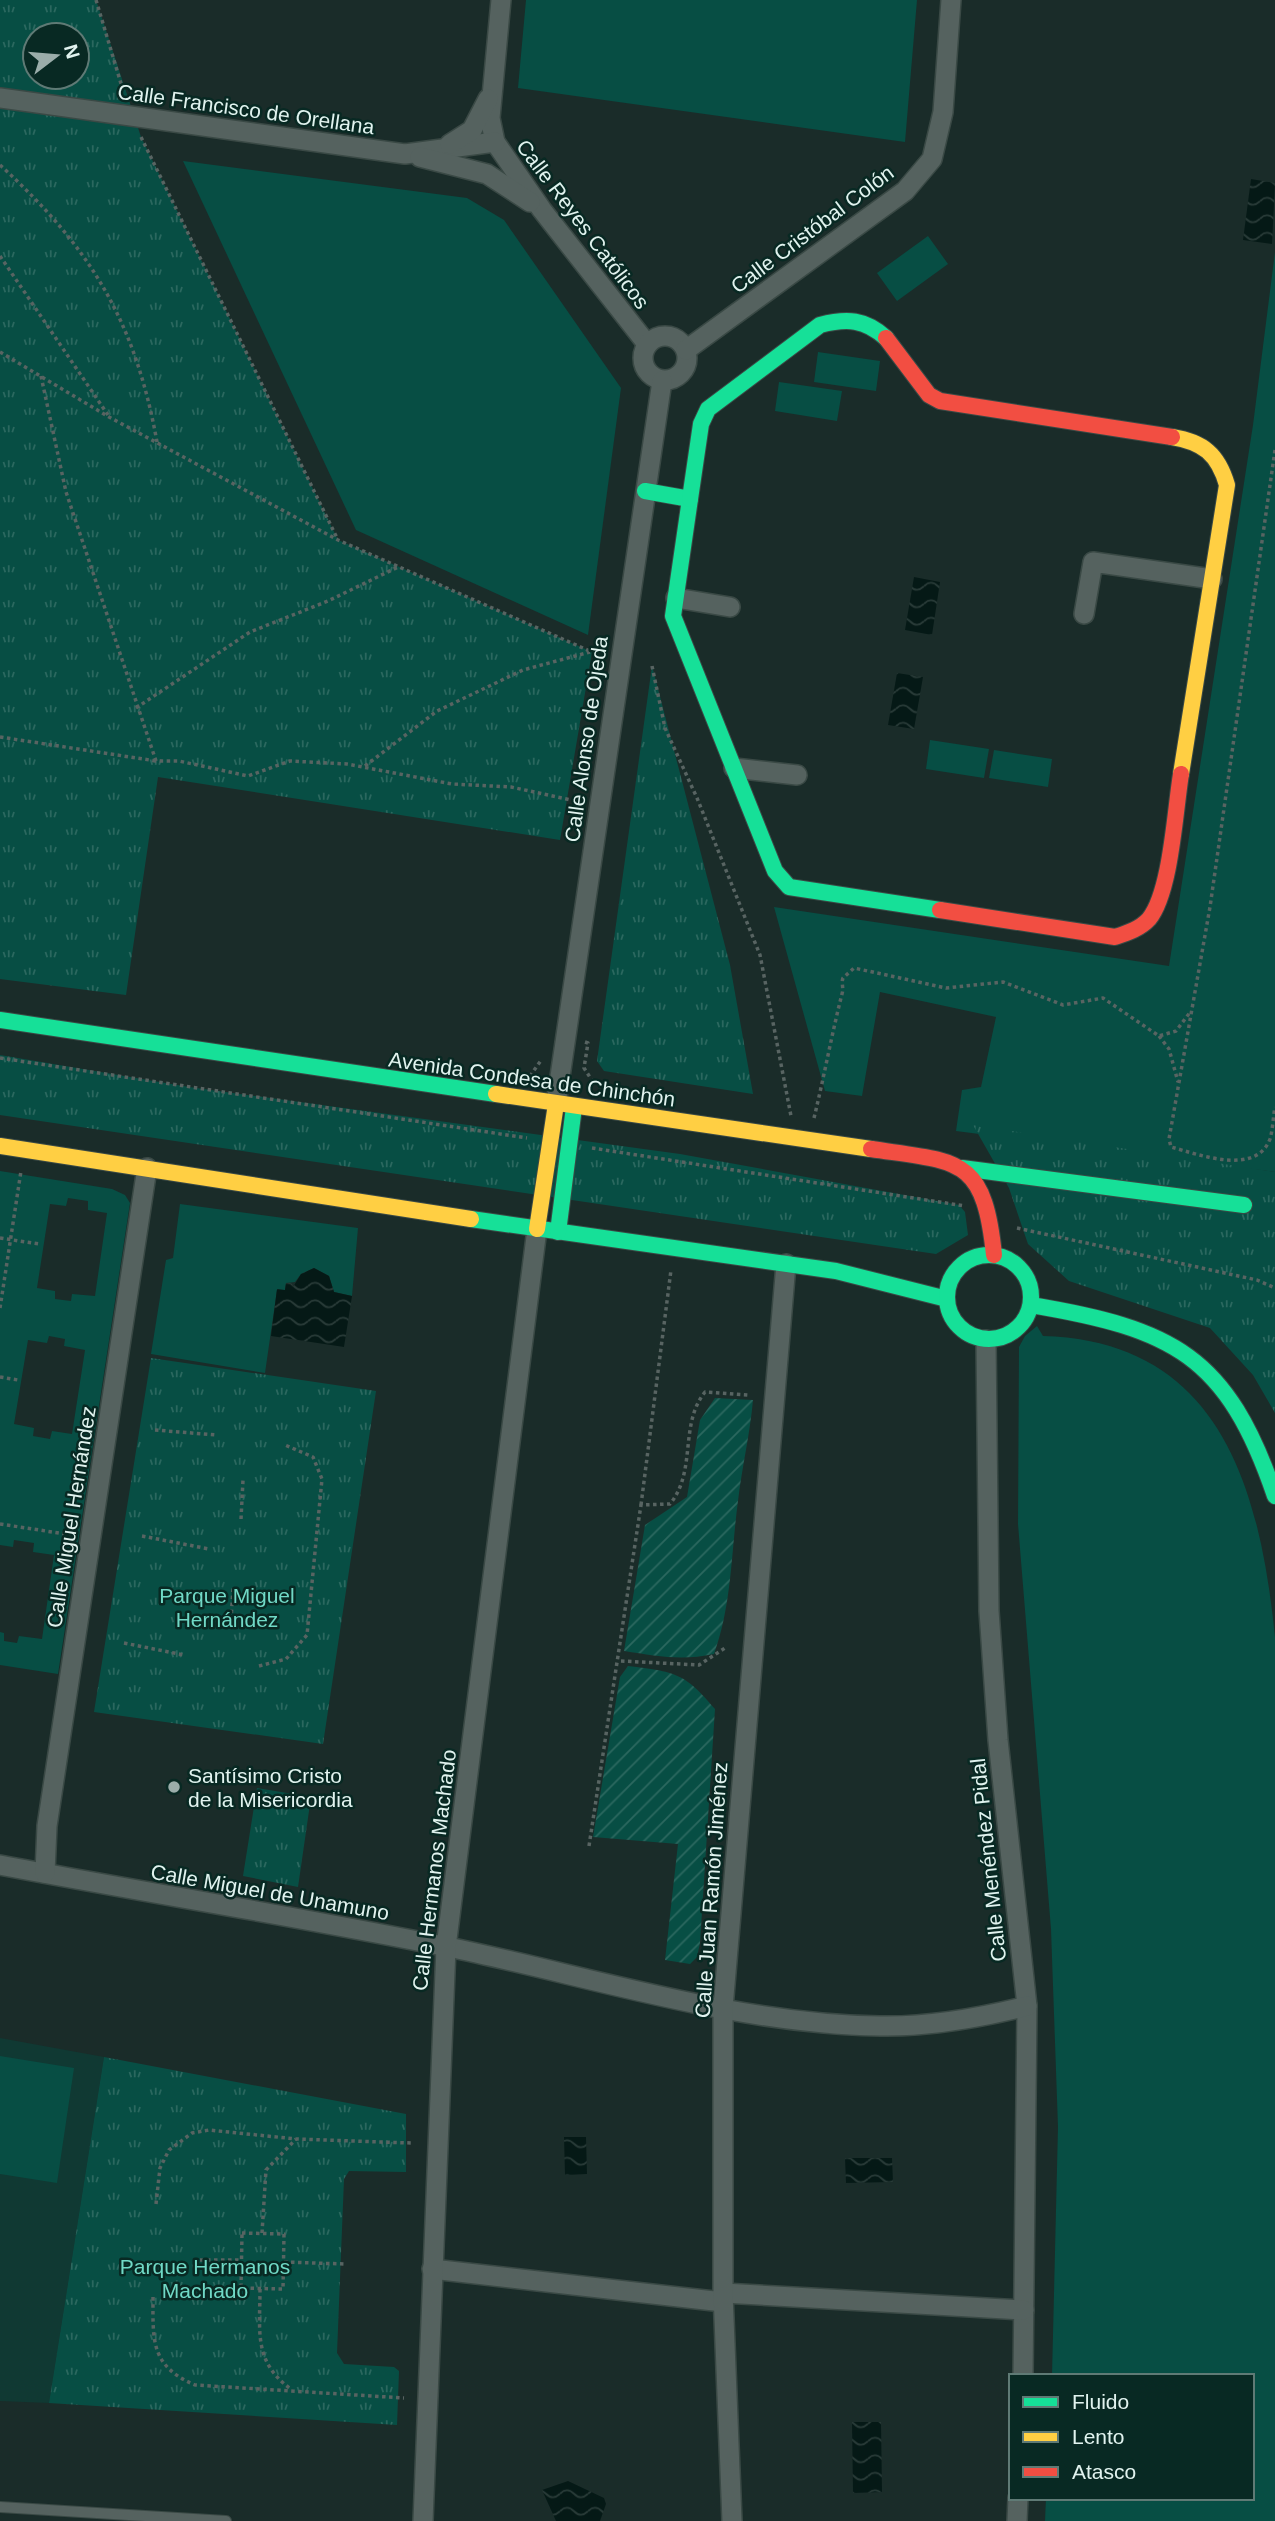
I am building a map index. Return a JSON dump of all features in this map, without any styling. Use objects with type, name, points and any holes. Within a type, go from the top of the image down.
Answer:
[{"type":"street","name":"Calle Reyes Católicos","points":[[501,0],[490,118],[497,146],[541,210],[647,344]]},
{"type":"street","name":"Calle Cristóbal Colón","points":[[687,350],[905,191],[932,159],[943,112],[951,0]]},
{"type":"street","points":[[443,149],[472,131],[494,86]]},
{"type":"street","name":"Calle Francisco de Orellana","points":[[0,98],[405,155],[443,149],[497,146]]},
{"type":"street","points":[[461,165],[497,146]]},
{"type":"street","points":[[405,155],[461,165],[497,180],[541,210]]},
{"type":"street","points":[[836,318],[858,318],[878,329],[929,395],[940,401],[1193,440],[1210,449],[1223,468],[1227,485],[1212,579],[1161,895],[1154,913],[1138,930],[1115,937],[789,887],[775,871],[673,616],[701,424],[708,409],[820,325],[836,318]]},
{"type":"street","points":[[668,336],[679,340],[687,350],[688,362],[683,372],[674,379],[662,381],[651,376],[644,367],[643,355],[647,344],[657,337],[668,336]]},
{"type":"street","name":"Calle Alonso de Ojeda","points":[[565,1105],[645,491],[662,381]]},
{"type":"street","points":[[645,491],[690,499]]},
{"type":"street","points":[[1084,614],[1093,562],[1212,579]]},
{"type":"street","points":[[676,598],[730,607]]},
{"type":"street","points":[[734,768],[797,775]]},
{"type":"street","name":"Avenida Condesa de Chinchón","points":[[0,1020],[936,1159],[962,1168],[1244,1205]]},
{"type":"street","points":[[558,1232],[569,1144],[565,1105]]},
{"type":"street","points":[[537,1229],[565,1105]]},
{"type":"street","points":[[0,1146],[537,1229],[836,1271],[947,1299]]},
{"type":"street","name":"Calle Miguel Hernández","points":[[46,1873],[47,1826],[147,1168]]},
{"type":"street","points":[[962,1168],[977,1182],[989,1207],[995,1255]]},
{"type":"street","name":"Calle Hermanos Machado","points":[[423,2521],[446,1947],[537,1229]]},
{"type":"street","points":[[982,1255],[995,1255],[1019,1267],[1027,1278],[1031,1305],[1027,1317],[1010,1335],[986,1340],[974,1337],[954,1322],[947,1299],[953,1275],[961,1266],[982,1255]]},
{"type":"street","name":"Calle Juan Ramón Jiménez","points":[[732,2521],[723,2298],[723,2008],[786,1264]]},
{"type":"street","points":[[1031,1305],[1124,1322],[1158,1335],[1190,1355],[1217,1380],[1237,1406],[1262,1451],[1275,1496]]},
{"type":"street","name":"Calle Menéndez Pidal","points":[[986,1340],[989,1611],[998,1740],[1027,2006],[1023,2374]]},
{"type":"street","name":"Calle Miguel de Unamuno","points":[[0,1865],[446,1947],[723,2008],[799,2021],[881,2026],[966,2021],[1027,2006]]},
{"type":"street","points":[[432,2269],[723,2298],[1024,2310]]},
{"type":"street","points":[[1017,2521],[1018,2500]]},
{"type":"lane","points":[[0,2507],[226,2521]]},
{"type":"path","points":[[96,0],[122,87]]},
{"type":"path","points":[[141,137],[338,540]]},
{"type":"path","points":[[0,165],[33,195],[69,236],[95,273],[129,333],[147,390],[157,442]]},
{"type":"path","points":[[0,256],[109,417]]},
{"type":"path","points":[[0,352],[109,417],[338,540],[592,652],[523,670],[437,711],[364,767]]},
{"type":"path","points":[[41,376],[66,492],[136,708],[156,761]]},
{"type":"path","points":[[1275,450],[1210,907],[1169,1139],[1171,1147],[1244,1161],[1259,1156],[1270,1140],[1275,1107]]},
{"type":"path","points":[[136,708],[250,632],[328,601],[399,567]]},
{"type":"path","points":[[652,666],[664,728],[698,798],[760,955],[792,1121]]},
{"type":"path","points":[[0,737],[156,761],[178,761],[248,776],[290,761],[364,767],[452,783],[511,787],[571,800]]},
{"type":"path","points":[[813,1124],[834,1034],[838,1001],[842,996],[843,978],[854,968],[946,988],[1003,982],[1063,1005],[1102,998],[1160,1036],[1169,1049],[1179,1085]]},
{"type":"path","points":[[1160,1036],[1176,1031],[1192,1010]]},
{"type":"path","points":[[0,1058],[531,1139]]},
{"type":"path","points":[[569,1144],[970,1207]]},
{"type":"path","points":[[0,1308],[22,1169]]},
{"type":"path","points":[[1017,1228],[1257,1280],[1275,1288]]},
{"type":"path","points":[[0,1238],[39,1244]]},
{"type":"path","points":[[589,1846],[641,1504],[671,1270]]},
{"type":"path","points":[[0,1377],[18,1380]]},
{"type":"path","points":[[641,1504],[670,1504],[680,1493],[687,1469],[693,1413],[705,1392],[749,1395]]},
{"type":"path","points":[[156,1430],[216,1435]]},
{"type":"path","points":[[259,1667],[286,1659],[307,1635],[322,1479],[313,1457],[285,1445]]},
{"type":"path","points":[[241,1519],[243,1480]]},
{"type":"path","points":[[0,1524],[78,1536]]},
{"type":"path","points":[[142,1536],[209,1549]]},
{"type":"path","points":[[230,1620],[233,1588]]},
{"type":"path","points":[[124,1643],[184,1655]]},
{"type":"path","points":[[621,1661],[699,1665],[725,1648]]},
{"type":"path","points":[[156,2204],[160,2168],[169,2150],[192,2133],[209,2130],[296,2139],[411,2143]]},
{"type":"path","points":[[262,2233],[266,2170],[296,2139]]},
{"type":"path","points":[[242,2233],[284,2234],[283,2289],[241,2288],[241,2260],[242,2233]]},
{"type":"path","points":[[201,2260],[241,2260]]},
{"type":"path","points":[[283,2262],[345,2264]]},
{"type":"path","points":[[260,2289],[260,2348],[265,2361],[280,2382],[295,2392]]},
{"type":"path","points":[[153,2297],[153,2338],[157,2352],[178,2378],[195,2385],[404,2398]]},
{"type":"shaded area","points":[[0,2038],[104,2057],[49,2403],[0,2401]]},
{"type":"green space","points":[[0,0],[96,0],[141,137],[338,540],[592,652],[560,840],[158,777],[126,995],[0,979]]},
{"type":"green space","points":[[526,0],[917,0],[905,142],[518,88]]},
{"type":"green space","points":[[183,161],[467,198],[504,220],[621,388],[588,635],[356,530]]},
{"type":"green space","points":[[928,236],[948,264],[897,301],[877,273]]},
{"type":"green space","points":[[1275,252],[1275,1172],[956,1131],[962,1090],[981,1087],[996,1017],[880,992],[862,1096],[825,1091],[774,907],[1169,966],[1253,425]]},
{"type":"green space","points":[[818,352],[880,361],[876,391],[814,382]]},
{"type":"green space","points":[[779,382],[842,391],[837,421],[775,411]]},
{"type":"green space","points":[[652,666],[730,965],[753,1094],[604,1071],[597,1061]]},
{"type":"green space","points":[[930,740],[989,749],[984,778],[926,769]]},
{"type":"green space","points":[[994,750],[1052,759],[1048,787],[989,778]]},
{"type":"green space","points":[[0,1055],[189,1087],[680,1154],[959,1205],[965,1212],[968,1235],[936,1254],[0,1115]]},
{"type":"green space","points":[[973,1125],[1275,1172],[1275,1413],[1253,1375],[1210,1328],[1069,1281],[1028,1244],[1009,1188]]},
{"type":"green space","points":[[0,1171],[112,1189],[125,1195],[130,1203],[58,1674],[0,1665],[0,1632],[4,1633],[4,1641],[17,1643],[19,1636],[42,1639],[54,1555],[33,1552],[34,1543],[14,1540],[13,1547],[0,1545]],"holes":[[[68,1198],[88,1201],[88,1210],[107,1213],[95,1296],[72,1294],[71,1301],[55,1299],[55,1291],[37,1288],[50,1204],[66,1206]],[[49,1336],[65,1339],[64,1346],[85,1350],[72,1434],[52,1431],[50,1439],[33,1436],[34,1428],[14,1424],[28,1340],[47,1343]]]},
{"type":"green space","points":[[180,1204],[358,1228],[352,1296],[334,1292],[329,1276],[314,1268],[301,1274],[295,1282],[286,1283],[285,1290],[277,1290],[265,1373],[151,1354],[166,1260],[173,1258]]},
{"type":"green space","points":[[1037,1326],[1043,1336],[1103,1344],[1152,1364],[1191,1394],[1220,1433],[1242,1478],[1257,1528],[1275,1637],[1275,2521],[1045,2521],[1046,2500],[1254,2500],[1254,2374],[1052,2374],[1058,2127],[1051,1929],[1018,1524],[1019,1347],[1025,1336]]},
{"type":"green space","name":"Parque Miguel Hernández","points":[[151,1358],[376,1391],[323,1744],[94,1712]]},
{"type":"green space","points":[[715,1398],[753,1400],[738,1501],[728,1597],[714,1654],[680,1657],[624,1651],[645,1525],[687,1497],[700,1420]]},
{"type":"green space","points":[[628,1666],[678,1676],[695,1688],[715,1709],[700,1943],[697,1957],[690,1964],[665,1960],[678,1844],[593,1837],[620,1677]]},
{"type":"green space","points":[[257,1788],[311,1797],[298,1887],[243,1876]]},
{"type":"green space","points":[[0,2056],[74,2068],[57,2183],[0,2174]]},
{"type":"green space","name":"Parque Hermanos Machado","points":[[104,2057],[406,2114],[406,2172],[349,2171],[344,2179],[337,2353],[344,2364],[394,2367],[399,2371],[397,2425],[49,2403]]},
{"type":"water","points":[[1251,179],[1275,183],[1272,244],[1243,240]]},
{"type":"water","points":[[914,577],[940,582],[932,635],[905,630]]},
{"type":"water","points":[[897,673],[923,677],[914,729],[888,725]]},
{"type":"water","points":[[314,1268],[329,1276],[334,1292],[352,1296],[344,1347],[271,1336],[277,1289],[285,1290],[286,1283],[292,1283],[293,1287],[301,1274]]},
{"type":"water","points":[[564,2137],[586,2137],[587,2174],[565,2175]]},
{"type":"water","points":[[845,2158],[892,2158],[893,2182],[846,2183]]},
{"type":"water","points":[[852,2422],[881,2422],[882,2492],[853,2493]]},
{"type":"water","points":[[568,2481],[604,2498],[606,2504],[600,2521],[556,2521],[542,2490]]},
{"type":"traffic: fast","points":[[690,499],[701,424],[708,409],[820,325],[839,321],[855,322],[871,327],[886,338]]},
{"type":"traffic: fast","points":[[645,491],[690,499],[673,616],[775,871],[789,887],[940,910]]},
{"type":"traffic: fast","points":[[0,1020],[496,1094]]},
{"type":"traffic: fast","points":[[558,1232],[574,1107]]},
{"type":"traffic: fast","points":[[962,1168],[1244,1205]]},
{"type":"traffic: fast","points":[[471,1219],[836,1271],[947,1299]]},
{"type":"traffic: fast","points":[[981,1255],[997,1255],[1013,1262],[1024,1273],[1031,1289],[1031,1297],[1028,1313],[1019,1327],[997,1339],[981,1339],[965,1332],[954,1321],[947,1305],[947,1289],[954,1273],[965,1262],[981,1255]]},
{"type":"traffic: fast","points":[[1031,1305],[1122,1325],[1158,1339],[1188,1357],[1214,1380],[1237,1410],[1257,1448],[1275,1496]]},
{"type":"traffic: slow","points":[[1172,437],[1192,442],[1208,451],[1219,465],[1227,485],[1181,774]]},
{"type":"traffic: slow","points":[[496,1094],[871,1149]]},
{"type":"traffic: slow","points":[[537,1229],[556,1104]]},
{"type":"traffic: slow","points":[[0,1146],[471,1219]]},
{"type":"traffic: jam","points":[[886,338],[929,395],[940,401],[1172,437]]},
{"type":"traffic: jam","points":[[940,910],[1115,937],[1137,928],[1149,919],[1162,890],[1171,850],[1181,774]]},
{"type":"traffic: jam","points":[[871,1149],[926,1157],[962,1170],[974,1181],[983,1198],[994,1255]]},
{"type":"place","name":"Santísimo Cristo de la Misericordia","points":[[174,1787]]}]
